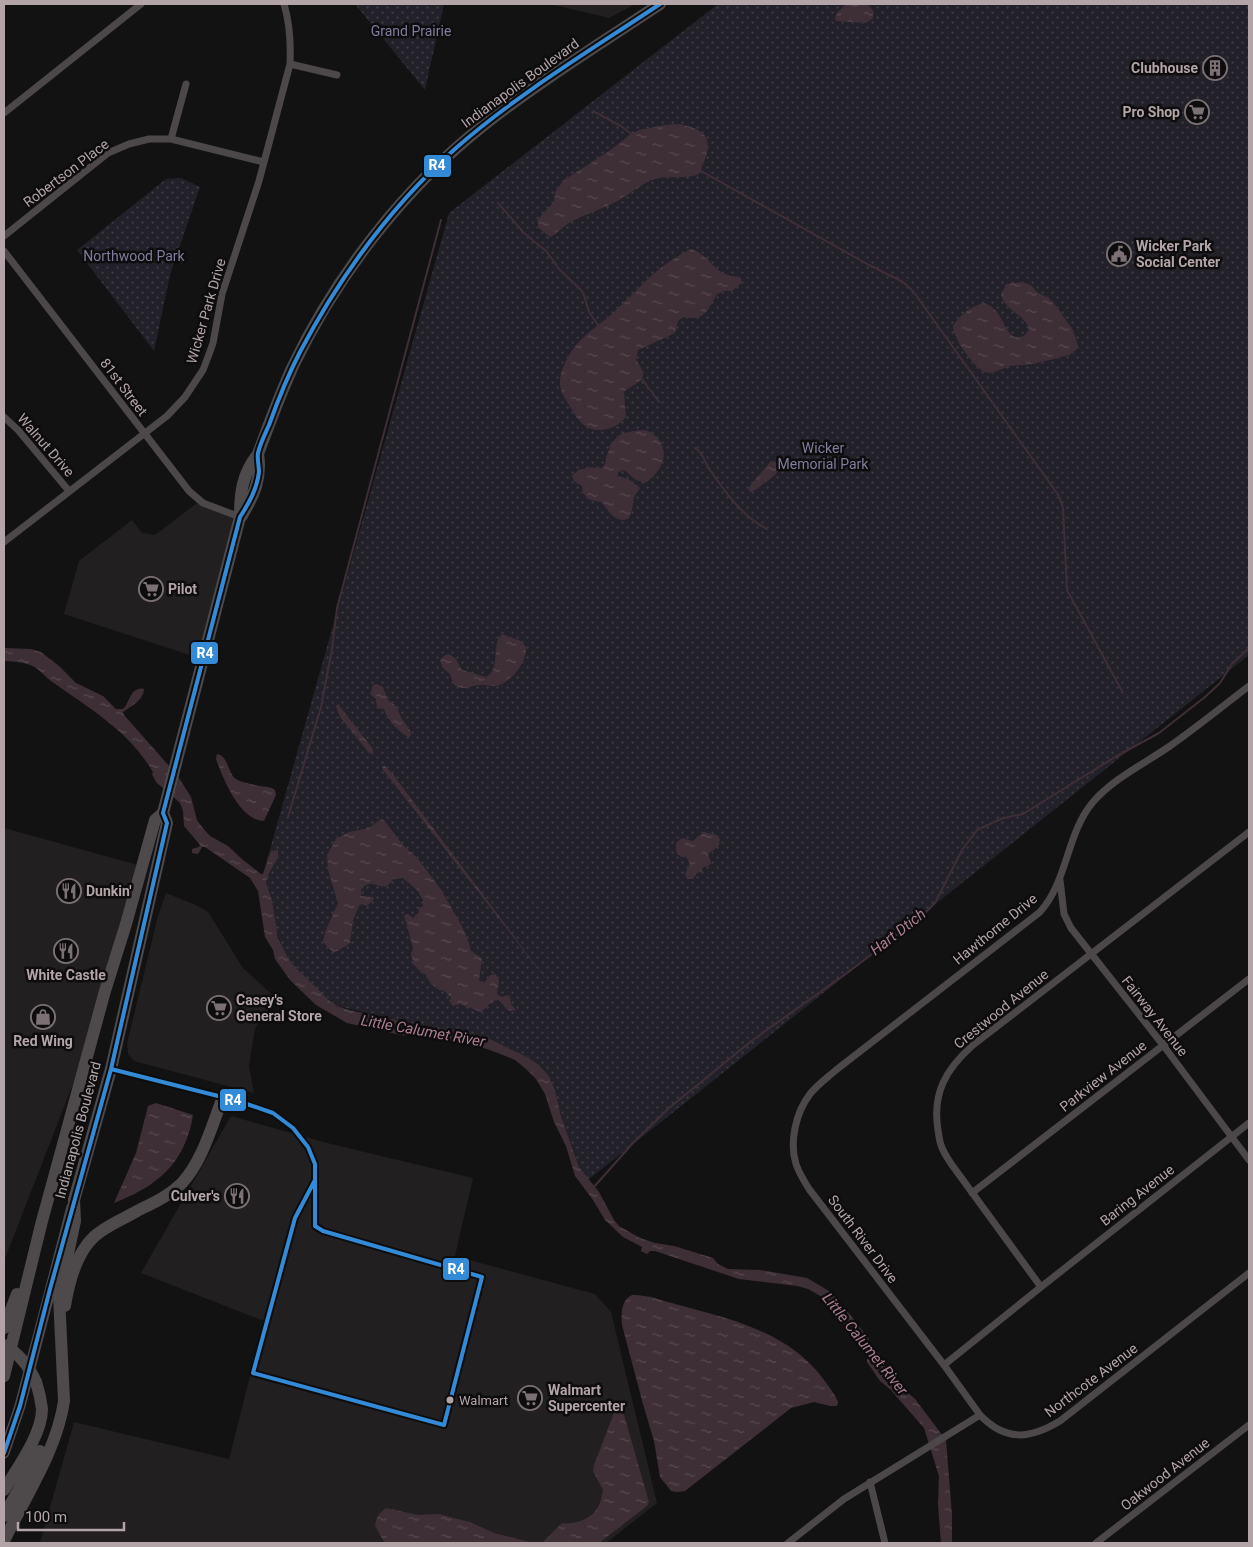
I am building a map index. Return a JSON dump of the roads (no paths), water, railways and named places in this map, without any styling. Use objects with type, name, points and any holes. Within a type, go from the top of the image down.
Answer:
[{"type":"highway","name":"Indianapolis Boulevard","points":[[4,1376],[42,1221],[105,991],[155,820],[163,813],[240,517],[252,498],[260,468],[258,454],[286,382],[316,322],[349,270],[373,237],[416,187],[516,100],[660,4]]},
{"type":"highway","name":"Indianapolis Boulevard","points":[[74,1200],[111,1069],[167,823],[163,813]]},
{"type":"highway","points":[[60,1343],[72,1271],[83,1251],[98,1233],[166,1196],[182,1182],[192,1170],[202,1151],[223,1097]]},
{"type":"highway","points":[[4,1541],[53,1441],[62,1413],[64,1400],[59,1296],[75,1220],[74,1200]]},
{"type":"highway","points":[[4,1328],[33,1240],[42,1221]]},
{"type":"highway","points":[[4,1345],[13,1350],[26,1364],[36,1382],[42,1409],[41,1420],[31,1443],[4,1490]]},
{"type":"highway","points":[[4,1516],[50,1430],[62,1375]]},
{"type":"main road","name":"Indianapolis Boulevard","points":[[4,1453],[20,1406],[74,1200]]},
{"type":"street","points":[[4,113],[141,4]]},
{"type":"street","name":"Wicker Park Drive","points":[[4,542],[144,434],[177,406],[202,370],[213,343],[222,294],[264,162],[290,64],[291,37],[284,4]]},
{"type":"street","points":[[290,64],[337,75]]},
{"type":"street","points":[[171,139],[186,84]]},
{"type":"street","name":"Robertson Place","points":[[4,236],[108,153],[129,144],[149,139],[171,139],[264,162]]},
{"type":"street","name":"81st Street","points":[[4,251],[195,498],[214,508],[240,517]]},
{"type":"street","name":"Walnut Drive","points":[[4,417],[18,430],[69,491]]},
{"type":"street","name":"Hawthorne Drive","points":[[836,1070],[1040,912],[1047,905],[1060,880],[1067,855],[1084,815],[1102,793],[1126,774],[1189,733],[1249,686]]},
{"type":"street","name":"Crestwood Avenue","points":[[1041,1288],[952,1166],[941,1145],[936,1119],[938,1096],[943,1080],[952,1066],[973,1045],[1249,832]]},
{"type":"street","name":"Fairway Avenue","points":[[1060,880],[1064,914],[1071,928],[1163,1045],[1249,1160]]},
{"type":"street","name":"Parkview Avenue","points":[[972,1193],[1249,979]]},
{"type":"street","name":"South River Drive","points":[[836,1070],[820,1083],[803,1104],[793,1142],[796,1164],[809,1188],[980,1415]]},
{"type":"street","name":"Baring Avenue","points":[[1041,1288],[1249,1123]]},
{"type":"street","name":"Northcote Avenue","points":[[980,1415],[1000,1431],[1012,1434],[1033,1434],[1045,1430],[1060,1421],[1249,1273]]},
{"type":"street","points":[[944,1365],[1041,1288]]},
{"type":"street","points":[[788,1543],[844,1499],[980,1415]]},
{"type":"street","name":"Oakwood Avenue","points":[[1096,1543],[1249,1425]]},
{"type":"street","points":[[870,1482],[885,1543]]},
{"type":"water","points":[[846,4],[867,4],[873,10],[873,18],[866,23],[836,21],[837,13]]},
{"type":"water","points":[[679,124],[696,129],[706,137],[708,149],[700,173],[692,176],[654,179],[615,203],[569,223],[550,237],[539,228],[537,220],[554,202],[555,192],[564,180],[639,130]]},
{"type":"water","points":[[691,249],[703,256],[721,272],[741,278],[742,283],[732,291],[724,291],[717,294],[709,309],[703,315],[695,318],[682,318],[678,321],[675,333],[638,350],[636,359],[643,375],[641,380],[624,392],[626,417],[618,424],[607,429],[590,429],[578,419],[560,388],[561,373],[564,365],[581,339],[612,314],[658,270]]},
{"type":"water","points":[[1022,282],[1031,285],[1037,292],[1050,299],[1056,306],[1073,330],[1078,346],[1077,349],[1070,355],[1033,364],[1010,366],[991,373],[984,372],[964,351],[956,338],[953,326],[966,312],[984,303],[996,311],[1013,336],[1018,338],[1025,335],[1029,329],[1027,324],[1006,305],[1001,295],[1006,284]]},
{"type":"water","points":[[641,430],[651,432],[658,439],[664,451],[664,457],[659,469],[645,483],[636,480],[624,470],[618,472],[618,476],[630,480],[640,488],[635,495],[629,518],[622,520],[612,515],[602,502],[588,498],[582,486],[574,481],[572,476],[582,469],[602,468],[606,462],[609,446],[618,436],[623,433]]},
{"type":"water","points":[[771,461],[777,462],[780,469],[757,489],[750,492],[748,488]]},
{"type":"water","points":[[502,634],[521,641],[526,647],[524,659],[513,676],[496,686],[477,685],[465,688],[454,685],[450,674],[442,667],[440,660],[449,654],[456,659],[462,670],[486,677],[494,668],[497,644]]},
{"type":"water","name":"Little Calumet River","points":[[4,648],[31,649],[41,652],[76,683],[103,696],[116,709],[123,709],[133,692],[144,689],[139,700],[123,712],[124,715],[177,775],[191,797],[197,820],[202,827],[210,836],[228,846],[261,874],[263,874],[271,851],[278,850],[278,858],[266,882],[272,900],[278,938],[288,958],[297,969],[330,1001],[337,1006],[349,1010],[419,1025],[466,1032],[488,1038],[527,1057],[539,1065],[549,1076],[579,1167],[599,1192],[619,1226],[640,1238],[713,1258],[718,1264],[728,1269],[760,1270],[807,1278],[829,1291],[869,1339],[867,1347],[870,1351],[879,1353],[888,1372],[915,1399],[946,1440],[952,1515],[952,1543],[941,1543],[938,1505],[939,1476],[924,1428],[890,1389],[880,1381],[867,1362],[867,1354],[864,1350],[859,1349],[859,1346],[832,1306],[822,1297],[808,1289],[739,1279],[655,1251],[650,1251],[647,1254],[641,1251],[642,1247],[623,1237],[605,1220],[575,1176],[566,1146],[554,1122],[545,1094],[536,1079],[515,1060],[470,1043],[459,1044],[440,1039],[401,1035],[347,1023],[316,1005],[290,980],[275,959],[273,950],[265,937],[258,891],[250,878],[205,847],[202,847],[198,854],[192,853],[192,849],[200,845],[184,826],[183,811],[180,803],[156,782],[152,774],[153,772],[132,744],[107,721],[36,668],[24,663],[4,661]]},
{"type":"water","points":[[376,684],[383,687],[388,700],[396,706],[410,730],[411,735],[409,737],[394,725],[384,709],[377,708],[376,699],[370,694],[373,685]]},
{"type":"water","points":[[338,704],[373,749],[373,755],[369,753],[340,717],[336,707]]},
{"type":"water","points":[[217,754],[224,758],[236,779],[275,790],[276,795],[264,821],[255,819],[247,814],[233,797],[216,759]]},
{"type":"water","points":[[384,765],[392,773],[549,983],[383,770]]},
{"type":"water","points":[[381,819],[384,820],[403,845],[418,859],[440,888],[462,926],[471,951],[482,958],[479,980],[484,983],[490,975],[496,974],[499,981],[497,994],[502,997],[508,995],[511,1004],[516,1010],[507,1009],[498,1000],[493,1001],[481,1012],[459,1004],[453,1006],[449,1001],[451,998],[445,991],[439,990],[431,984],[425,974],[414,965],[411,955],[413,948],[404,915],[408,914],[413,918],[419,912],[418,908],[423,906],[423,900],[417,890],[403,878],[393,879],[385,886],[366,885],[361,890],[361,896],[373,897],[374,899],[367,906],[361,904],[359,906],[353,920],[350,943],[333,952],[323,942],[325,932],[338,903],[328,870],[327,855],[336,839],[349,832],[369,828]]},
{"type":"water","points":[[704,832],[717,835],[720,839],[719,844],[708,854],[711,862],[710,865],[702,868],[702,872],[697,873],[693,879],[688,879],[685,874],[689,861],[686,857],[681,857],[676,852],[676,843],[682,838],[693,841]]},
{"type":"water","points":[[156,1103],[193,1115],[183,1147],[176,1160],[156,1181],[114,1203],[136,1153],[148,1106]]},
{"type":"water","points":[[632,1295],[651,1297],[722,1317],[767,1334],[788,1346],[807,1361],[834,1393],[838,1402],[837,1406],[814,1402],[791,1408],[685,1491],[671,1491],[660,1477],[654,1441],[622,1325],[624,1304],[628,1297]]},
{"type":"water","points":[[618,1409],[624,1415],[649,1502],[647,1506],[599,1543],[542,1543],[562,1523],[584,1520],[593,1514],[599,1506],[603,1490],[593,1471],[594,1465],[614,1413]]},
{"type":"water","points":[[386,1508],[418,1515],[438,1514],[470,1522],[494,1533],[534,1543],[385,1543],[375,1526],[378,1516]]},
{"type":"waterway","points":[[593,111],[621,126],[631,134]]},
{"type":"waterway","points":[[701,171],[903,282],[913,291],[1059,496],[1063,508],[1067,590],[1122,691]]},
{"type":"waterway","points":[[498,203],[524,233],[546,251],[560,270],[583,292],[589,312],[598,325]]},
{"type":"waterway","points":[[288,817],[321,707],[332,649],[337,608],[441,220]]},
{"type":"waterway","points":[[642,379],[659,402]]},
{"type":"waterway","points":[[695,448],[728,495],[742,511],[767,529]]},
{"type":"waterway","name":"Hart Dtich","points":[[593,1188],[633,1143],[669,1108],[754,1039],[847,973],[921,917],[935,903],[962,850],[977,830],[1003,818],[1023,814],[1115,757],[1159,733],[1220,683],[1232,664],[1249,648]]},
{"type":"place","name":"Clubhouse","points":[[1215,68]]},
{"type":"place","name":"Pro Shop","points":[[1197,112]]},
{"type":"place","name":"Wicker Park Social Center","points":[[1119,254]]},
{"type":"place","name":"Pilot","points":[[151,589]]},
{"type":"place","name":"Dunkin'","points":[[69,891]]},
{"type":"place","name":"White Castle","points":[[66,951]]},
{"type":"place","name":"Casey's General Store","points":[[219,1008]]},
{"type":"place","name":"Red Wing","points":[[43,1017]]},
{"type":"place","name":"Culver's","points":[[237,1196]]},
{"type":"place","name":"Walmart Supercenter","points":[[530,1398]]},
{"type":"place","name":"Walmart","points":[[450,1400]]},
{"type":"park label","name":"Grand Prairie","points":[[411,31]]},
{"type":"park label","name":"Northwood Park","points":[[134,256]]},
{"type":"park label","name":"Wicker Memorial Park","points":[[823,456]]}]
